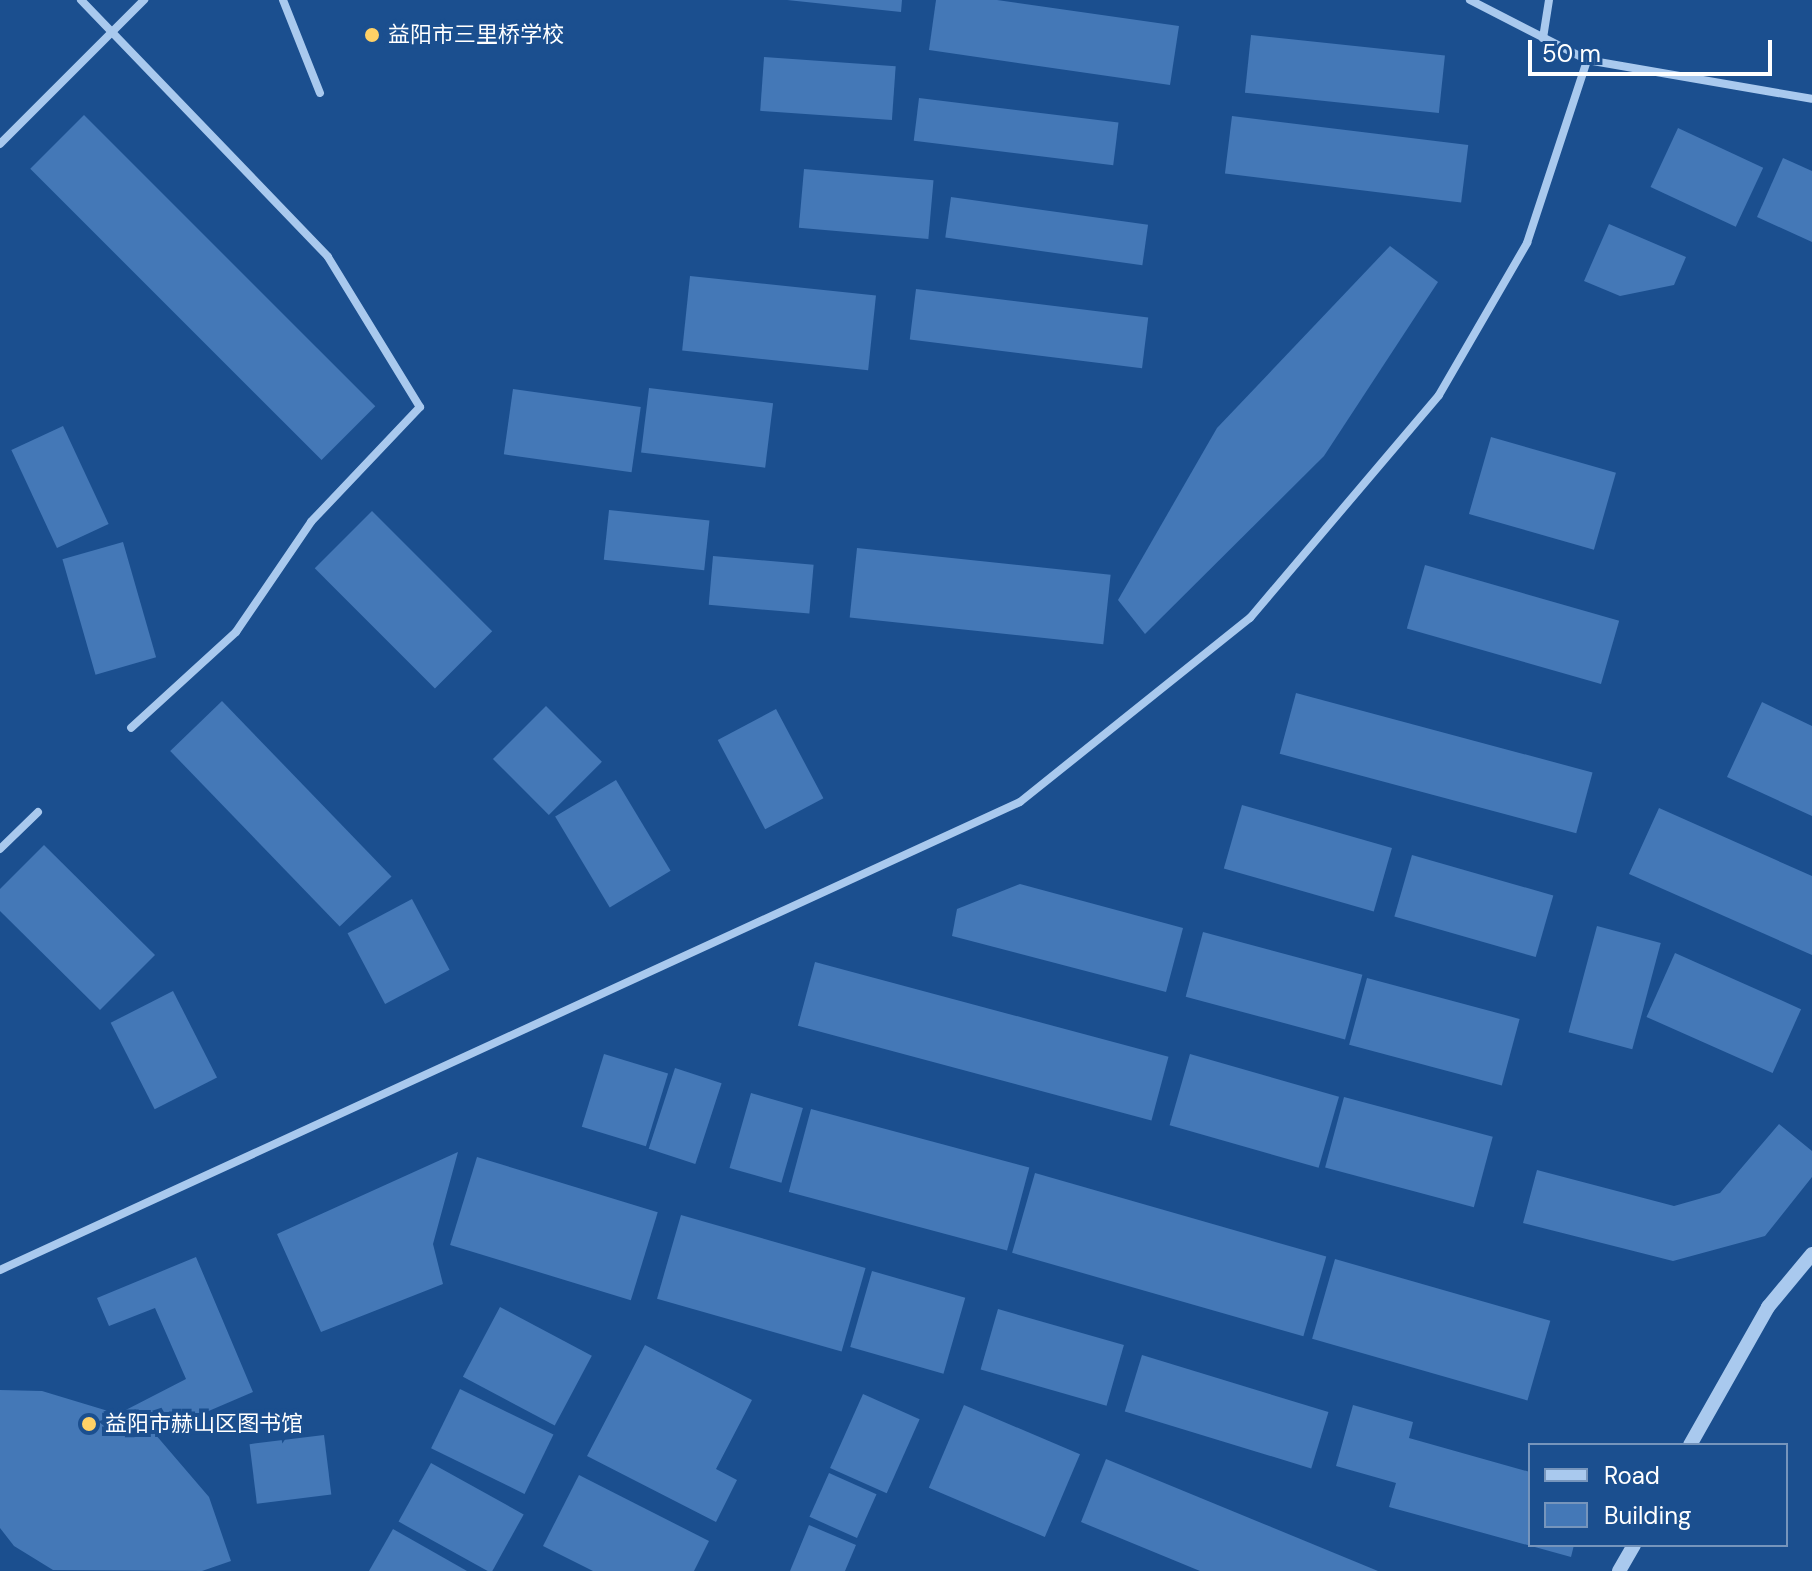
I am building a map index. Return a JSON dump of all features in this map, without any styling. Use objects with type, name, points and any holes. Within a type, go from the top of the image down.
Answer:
[{"type":"street","points":[[81,0],[328,257],[420,407],[311,522],[236,632],[131,728]]},
{"type":"street","points":[[0,144],[144,0]]},
{"type":"street","points":[[283,0],[320,93]]},
{"type":"street","points":[[1470,0],[1587,60],[1812,99]]},
{"type":"street","points":[[1543,38],[1549,0]]},
{"type":"street","points":[[0,1270],[1020,802],[1250,618],[1439,395],[1527,243],[1587,60]]},
{"type":"street","points":[[0,849],[38,812]]},
{"type":"street","points":[[1691,1443],[1768,1307],[1812,1254]]},
{"type":"street","points":[[1619,1571],[1633,1547]]},
{"type":"building","points":[[787,0],[902,0],[901,12]]},
{"type":"building","points":[[936,0],[997,0],[1179,26],[1170,85],[929,50]]},
{"type":"building","points":[[1251,35],[1445,55],[1439,113],[1245,93]]},
{"type":"building","points":[[764,57],[896,66],[892,120],[760,111]]},
{"type":"building","points":[[919,98],[1119,122],[1113,165],[914,141]]},
{"type":"building","points":[[84,115],[375,406],[322,460],[30,169]]},
{"type":"building","points":[[1232,116],[1468,145],[1461,203],[1225,174]]},
{"type":"building","points":[[1678,128],[1763,168],[1736,227],[1651,187]]},
{"type":"building","points":[[1783,158],[1812,171],[1812,242],[1757,217]]},
{"type":"building","points":[[804,169],[934,180],[928,239],[799,228]]},
{"type":"building","points":[[951,197],[1148,225],[1142,265],[945,238]]},
{"type":"building","points":[[1609,224],[1686,257],[1674,285],[1620,296],[1584,281]]},
{"type":"building","points":[[1390,246],[1438,282],[1324,456],[1145,634],[1118,600],[1217,428]]},
{"type":"building","points":[[690,276],[876,296],[868,370],[682,351]]},
{"type":"building","points":[[916,289],[1148,318],[1142,368],[910,340]]},
{"type":"building","points":[[649,388],[773,403],[765,468],[641,453]]},
{"type":"building","points":[[513,389],[641,407],[632,472],[504,454]]},
{"type":"building","points":[[63,426],[109,524],[57,548],[11,450]]},
{"type":"building","points":[[1491,437],[1616,473],[1594,550],[1469,514]]},
{"type":"building","points":[[609,510],[709,521],[704,570],[604,560]]},
{"type":"building","points":[[372,511],[492,631],[435,688],[315,568]]},
{"type":"building","points":[[123,542],[156,657],[96,675],[62,559]]},
{"type":"building","points":[[857,548],[1111,575],[1103,644],[850,618]]},
{"type":"building","points":[[713,556],[814,565],[809,614],[709,605]]},
{"type":"building","points":[[1425,565],[1619,621],[1601,684],[1407,628]]},
{"type":"building","points":[[1296,693],[1593,772],[1576,833],[1280,754]]},
{"type":"building","points":[[222,701],[391,877],[340,927],[170,751]]},
{"type":"building","points":[[1762,702],[1812,726],[1812,816],[1727,777]]},
{"type":"building","points":[[546,706],[602,762],[549,815],[493,759]]},
{"type":"building","points":[[776,709],[823,798],[765,829],[718,740]]},
{"type":"building","points":[[616,780],[671,871],[610,907],[555,817]]},
{"type":"building","points":[[1242,805],[1392,848],[1374,911],[1224,868]]},
{"type":"building","points":[[1659,808],[1812,876],[1812,955],[1629,874]]},
{"type":"building","points":[[44,845],[155,955],[100,1010],[0,911],[0,889]]},
{"type":"building","points":[[1412,855],[1553,896],[1536,957],[1394,917]]},
{"type":"building","points":[[1020,884],[1183,928],[1166,992],[952,936],[957,909]]},
{"type":"building","points":[[412,899],[450,970],[385,1004],[348,933]]},
{"type":"building","points":[[1597,926],[1661,943],[1632,1049],[1569,1032]]},
{"type":"building","points":[[1203,932],[1362,975],[1345,1039],[1186,997]]},
{"type":"building","points":[[1675,953],[1801,1009],[1773,1073],[1647,1017]]},
{"type":"building","points":[[815,962],[1169,1057],[1151,1120],[798,1026]]},
{"type":"building","points":[[1367,978],[1520,1019],[1502,1086],[1349,1045]]},
{"type":"building","points":[[173,991],[217,1077],[155,1109],[111,1023]]},
{"type":"building","points":[[604,1054],[668,1074],[646,1146],[582,1127]]},
{"type":"building","points":[[1190,1054],[1339,1097],[1319,1168],[1170,1125]]},
{"type":"building","points":[[675,1068],[722,1083],[695,1164],[649,1149]]},
{"type":"building","points":[[751,1093],[803,1108],[781,1183],[730,1168]]},
{"type":"building","points":[[1344,1097],[1493,1137],[1474,1207],[1325,1168]]},
{"type":"building","points":[[811,1109],[1029,1167],[1007,1251],[789,1192]]},
{"type":"building","points":[[1779,1124],[1812,1151],[1812,1177],[1765,1236],[1673,1261],[1523,1223],[1537,1170],[1674,1206],[1720,1193]]},
{"type":"building","points":[[458,1152],[433,1244],[443,1284],[321,1332],[277,1234]]},
{"type":"building","points":[[477,1157],[658,1212],[631,1300],[450,1245]]},
{"type":"building","points":[[1035,1173],[1326,1257],[1303,1336],[1012,1253]]},
{"type":"building","points":[[681,1215],[866,1268],[842,1352],[657,1299]]},
{"type":"building","name":"益阳市赫山区图书馆","points":[[196,1257],[253,1392],[155,1434],[209,1497],[231,1561],[202,1571],[53,1570],[14,1546],[0,1528],[0,1390],[42,1391],[118,1414],[186,1379],[155,1308],[109,1326],[97,1298]]},
{"type":"building","points":[[1335,1259],[1550,1321],[1527,1401],[1312,1339]]},
{"type":"building","points":[[872,1271],[965,1298],[943,1374],[850,1347]]},
{"type":"building","points":[[500,1307],[592,1356],[555,1426],[463,1377]]},
{"type":"building","points":[[998,1309],[1124,1345],[1107,1406],[981,1370]]},
{"type":"building","points":[[645,1345],[752,1400],[716,1469],[737,1480],[716,1522],[587,1456]]},
{"type":"building","points":[[1142,1355],[1328,1412],[1311,1468],[1125,1411]]},
{"type":"building","points":[[460,1389],[553,1435],[525,1494],[431,1448]]},
{"type":"building","points":[[863,1394],[920,1419],[887,1493],[830,1468]]},
{"type":"building","points":[[964,1405],[1080,1454],[1045,1537],[929,1488]]},
{"type":"building","points":[[1353,1405],[1413,1422],[1409,1438],[1528,1471],[1528,1545],[1389,1507],[1396,1483],[1336,1466]]},
{"type":"building","points":[[324,1435],[331,1495],[257,1504],[250,1444]]},
{"type":"building","points":[[1106,1459],[1378,1571],[1200,1571],[1081,1522]]},
{"type":"building","points":[[431,1463],[524,1514],[492,1571],[399,1522]]},
{"type":"building","points":[[829,1473],[877,1494],[857,1538],[809,1517]]},
{"type":"building","points":[[579,1475],[709,1541],[694,1571],[593,1571],[543,1546]]},
{"type":"building","points":[[809,1525],[856,1545],[845,1571],[790,1571]]},
{"type":"building","points":[[393,1529],[467,1571],[369,1571]]},
{"type":"building","points":[[1535,1547],[1574,1547],[1571,1557]]},
{"type":"place","name":"益阳市三里桥学校","points":[[372,35]]},
{"type":"place","name":"益阳市赫山区图书馆","points":[[89,1424]]}]
